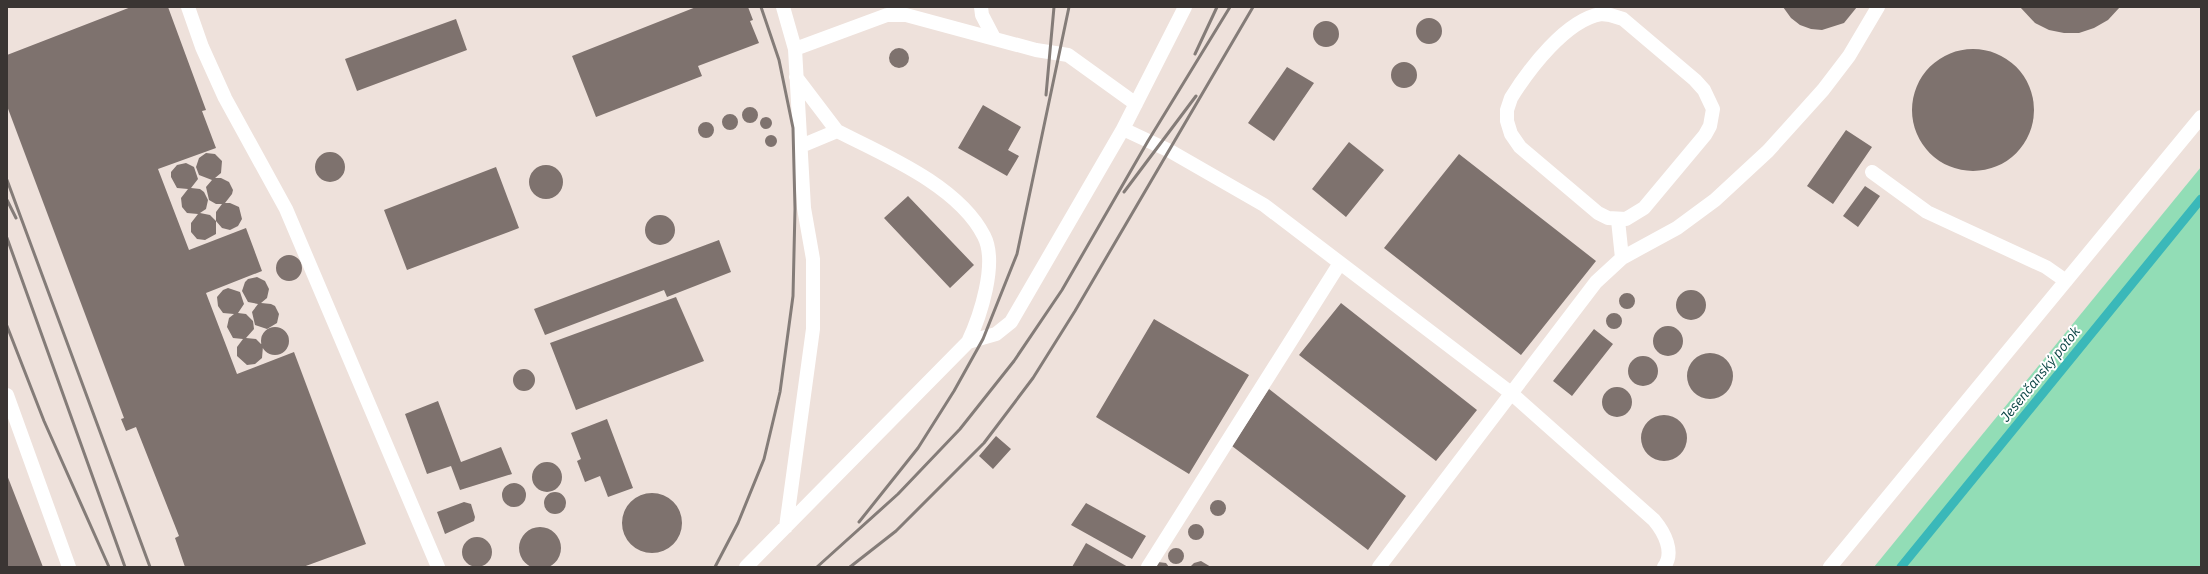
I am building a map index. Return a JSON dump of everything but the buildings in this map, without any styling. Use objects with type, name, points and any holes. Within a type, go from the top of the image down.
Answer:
[{"type":"lane","points":[[188,7],[202,47],[222,92],[286,209],[438,567]]},
{"type":"lane","points":[[783,7],[795,49],[804,208],[813,259],[813,329],[786,527]]},
{"type":"lane","points":[[981,7],[982,15],[994,38]]},
{"type":"lane","points":[[968,342],[996,334],[1011,322],[1123,129],[1185,7]]},
{"type":"lane","points":[[1379,567],[1596,282],[1622,258],[1677,228],[1715,200],[1768,151],[1823,90],[1848,56],[1878,7]]},
{"type":"lane","points":[[795,49],[887,15],[906,14],[1036,50],[1068,55],[1136,104]]},
{"type":"lane","points":[[1601,14],[1623,19],[1689,75],[1704,90],[1713,109],[1712,118],[1705,135],[1644,208],[1634,216],[1618,220],[1608,218],[1589,207],[1529,157],[1511,134],[1507,121],[1507,110],[1511,98],[1558,38],[1579,22],[1591,16],[1601,14]]},
{"type":"lane","points":[[746,567],[968,342],[975,329],[988,274],[989,258],[985,237],[970,214],[926,177],[837,131],[796,77]]},
{"type":"lane","points":[[1830,567],[2201,118]]},
{"type":"lane","points":[[1123,129],[1170,151],[1264,205],[1511,393],[1654,520],[1663,531],[1668,544],[1668,566]]},
{"type":"lane","points":[[801,146],[837,131]]},
{"type":"lane","points":[[1872,172],[1927,212],[2046,267],[2066,281]]},
{"type":"lane","points":[[1618,220],[1622,258]]},
{"type":"lane","points":[[1148,567],[1340,263]]},
{"type":"lane","points":[[7,395],[69,567]]},
{"type":"green space","points":[[2201,167],[2201,567],[1874,567]]},
{"type":"waterway","name":"Jesenčanský potok","points":[[1901,567],[2201,199]]},
{"type":"railway","points":[[715,567],[738,523],[764,459],[780,392],[793,296],[795,209],[793,128],[779,60],[761,7]]},
{"type":"railway","points":[[1046,95],[1054,7]]},
{"type":"railway","points":[[859,522],[918,448],[954,391],[983,339],[1017,254],[1069,7]]},
{"type":"railway","points":[[1195,54],[1217,7]]},
{"type":"railway","points":[[817,567],[898,494],[960,429],[1014,361],[1062,290],[1148,141],[1230,7]]},
{"type":"railway","points":[[850,567],[896,531],[984,443],[1033,378],[1075,311],[1253,7]]},
{"type":"railway","points":[[1124,192],[1196,96]]},
{"type":"railway","points":[[7,180],[150,567]]},
{"type":"railway","points":[[7,200],[16,218]]},
{"type":"railway","points":[[7,238],[125,567]]},
{"type":"railway","points":[[7,326],[44,421],[109,567]]}]
